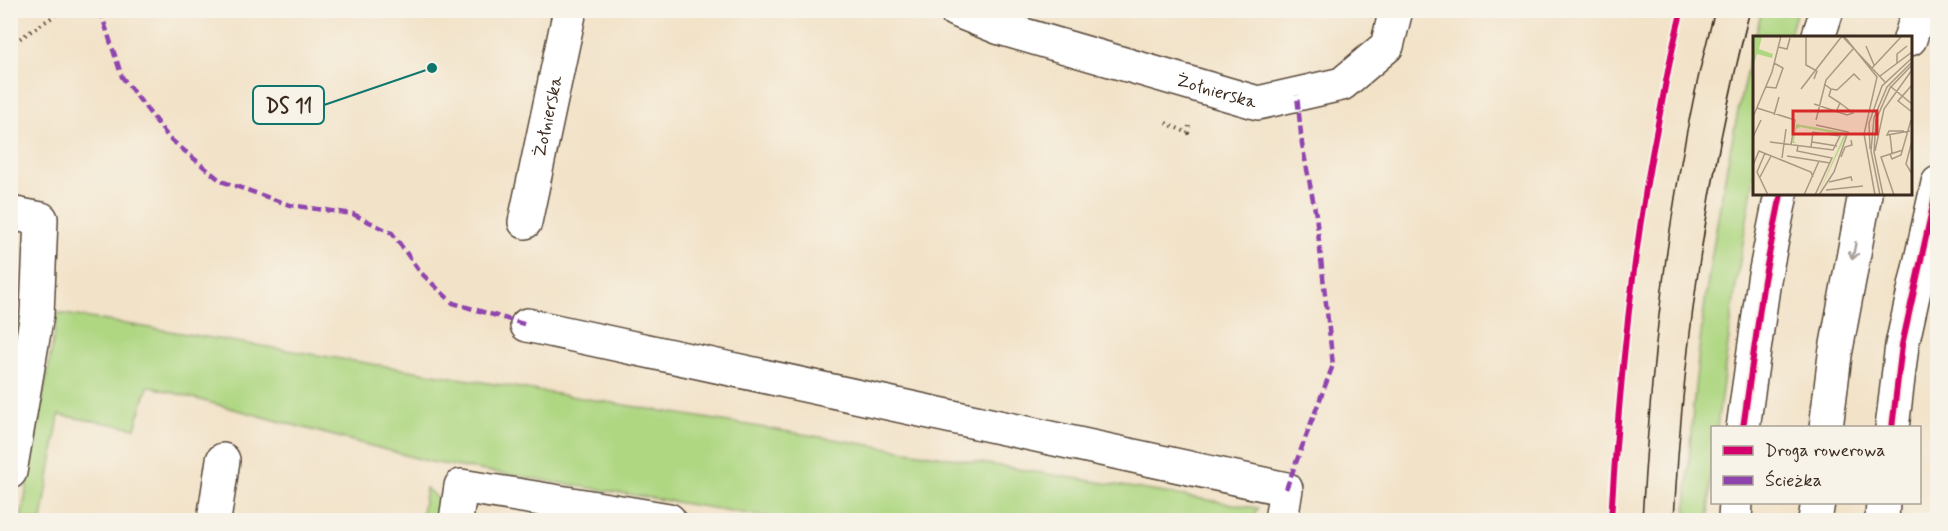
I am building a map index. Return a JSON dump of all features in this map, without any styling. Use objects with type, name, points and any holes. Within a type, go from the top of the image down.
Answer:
[{"type":"street","name":"Żołnierska","points":[[525,222],[570,10]]},
{"type":"street","name":"Żołnierska","points":[[955,10],[1004,19],[1258,103],[1342,84],[1387,46],[1396,10]]},
{"type":"street","points":[[1819,36],[1827,10]]},
{"type":"street","points":[[1912,36],[1919,10]]},
{"type":"street","points":[[1892,426],[1902,345],[1938,183]]},
{"type":"street","points":[[1743,426],[1764,280],[1781,195]]},
{"type":"street","points":[[1826,426],[1835,355],[1865,195]]},
{"type":"street","points":[[10,472],[37,314],[26,216]]},
{"type":"street","points":[[527,326],[1286,489],[1281,520]]},
{"type":"street","points":[[214,520],[223,460]]},
{"type":"street","points":[[456,520],[461,486],[669,520]]},
{"type":"street","points":[[1735,520],[1736,504]]},
{"type":"street","points":[[1815,520],[1818,504]]},
{"type":"street","points":[[1882,520],[1883,504]]},
{"type":"path","points":[[10,45],[63,10]]},
{"type":"green space","points":[[1762,10],[1797,11],[1789,36],[1755,36]]},
{"type":"green space","points":[[1753,43],[1753,183],[1736,284],[1717,426],[1711,426],[1709,520],[1686,520],[1700,338],[1718,217]]},
{"type":"green space","points":[[58,313],[1258,508],[1252,520],[786,520],[431,462],[148,386],[135,428],[59,415],[42,520],[21,520]]},
{"type":"green space","points":[[11,315],[22,315],[11,386]]},
{"type":"green space","points":[[426,488],[442,503],[440,520],[421,520]]},
{"type":"tram line","points":[[1642,520],[1651,392],[1665,263],[1686,136],[1715,10]]},
{"type":"tram line","points":[[1674,520],[1684,391],[1699,264],[1721,136],[1750,10]]},
{"type":"marked path","points":[[100,10],[122,77],[169,138],[221,181],[290,205],[353,214],[392,233],[420,272],[453,303],[527,325]]},
{"type":"marked path","points":[[1286,489],[1333,365],[1316,215],[1302,144],[1297,95]]},
{"type":"cycle path","points":[[1611,520],[1618,419],[1634,268],[1669,64],[1682,10]]},
{"type":"cycle path","points":[[1892,426],[1902,345],[1938,183]]},
{"type":"cycle path","points":[[1743,426],[1764,280],[1781,195]]},
{"type":"place","name":"DS 11","points":[[432,68]]}]
